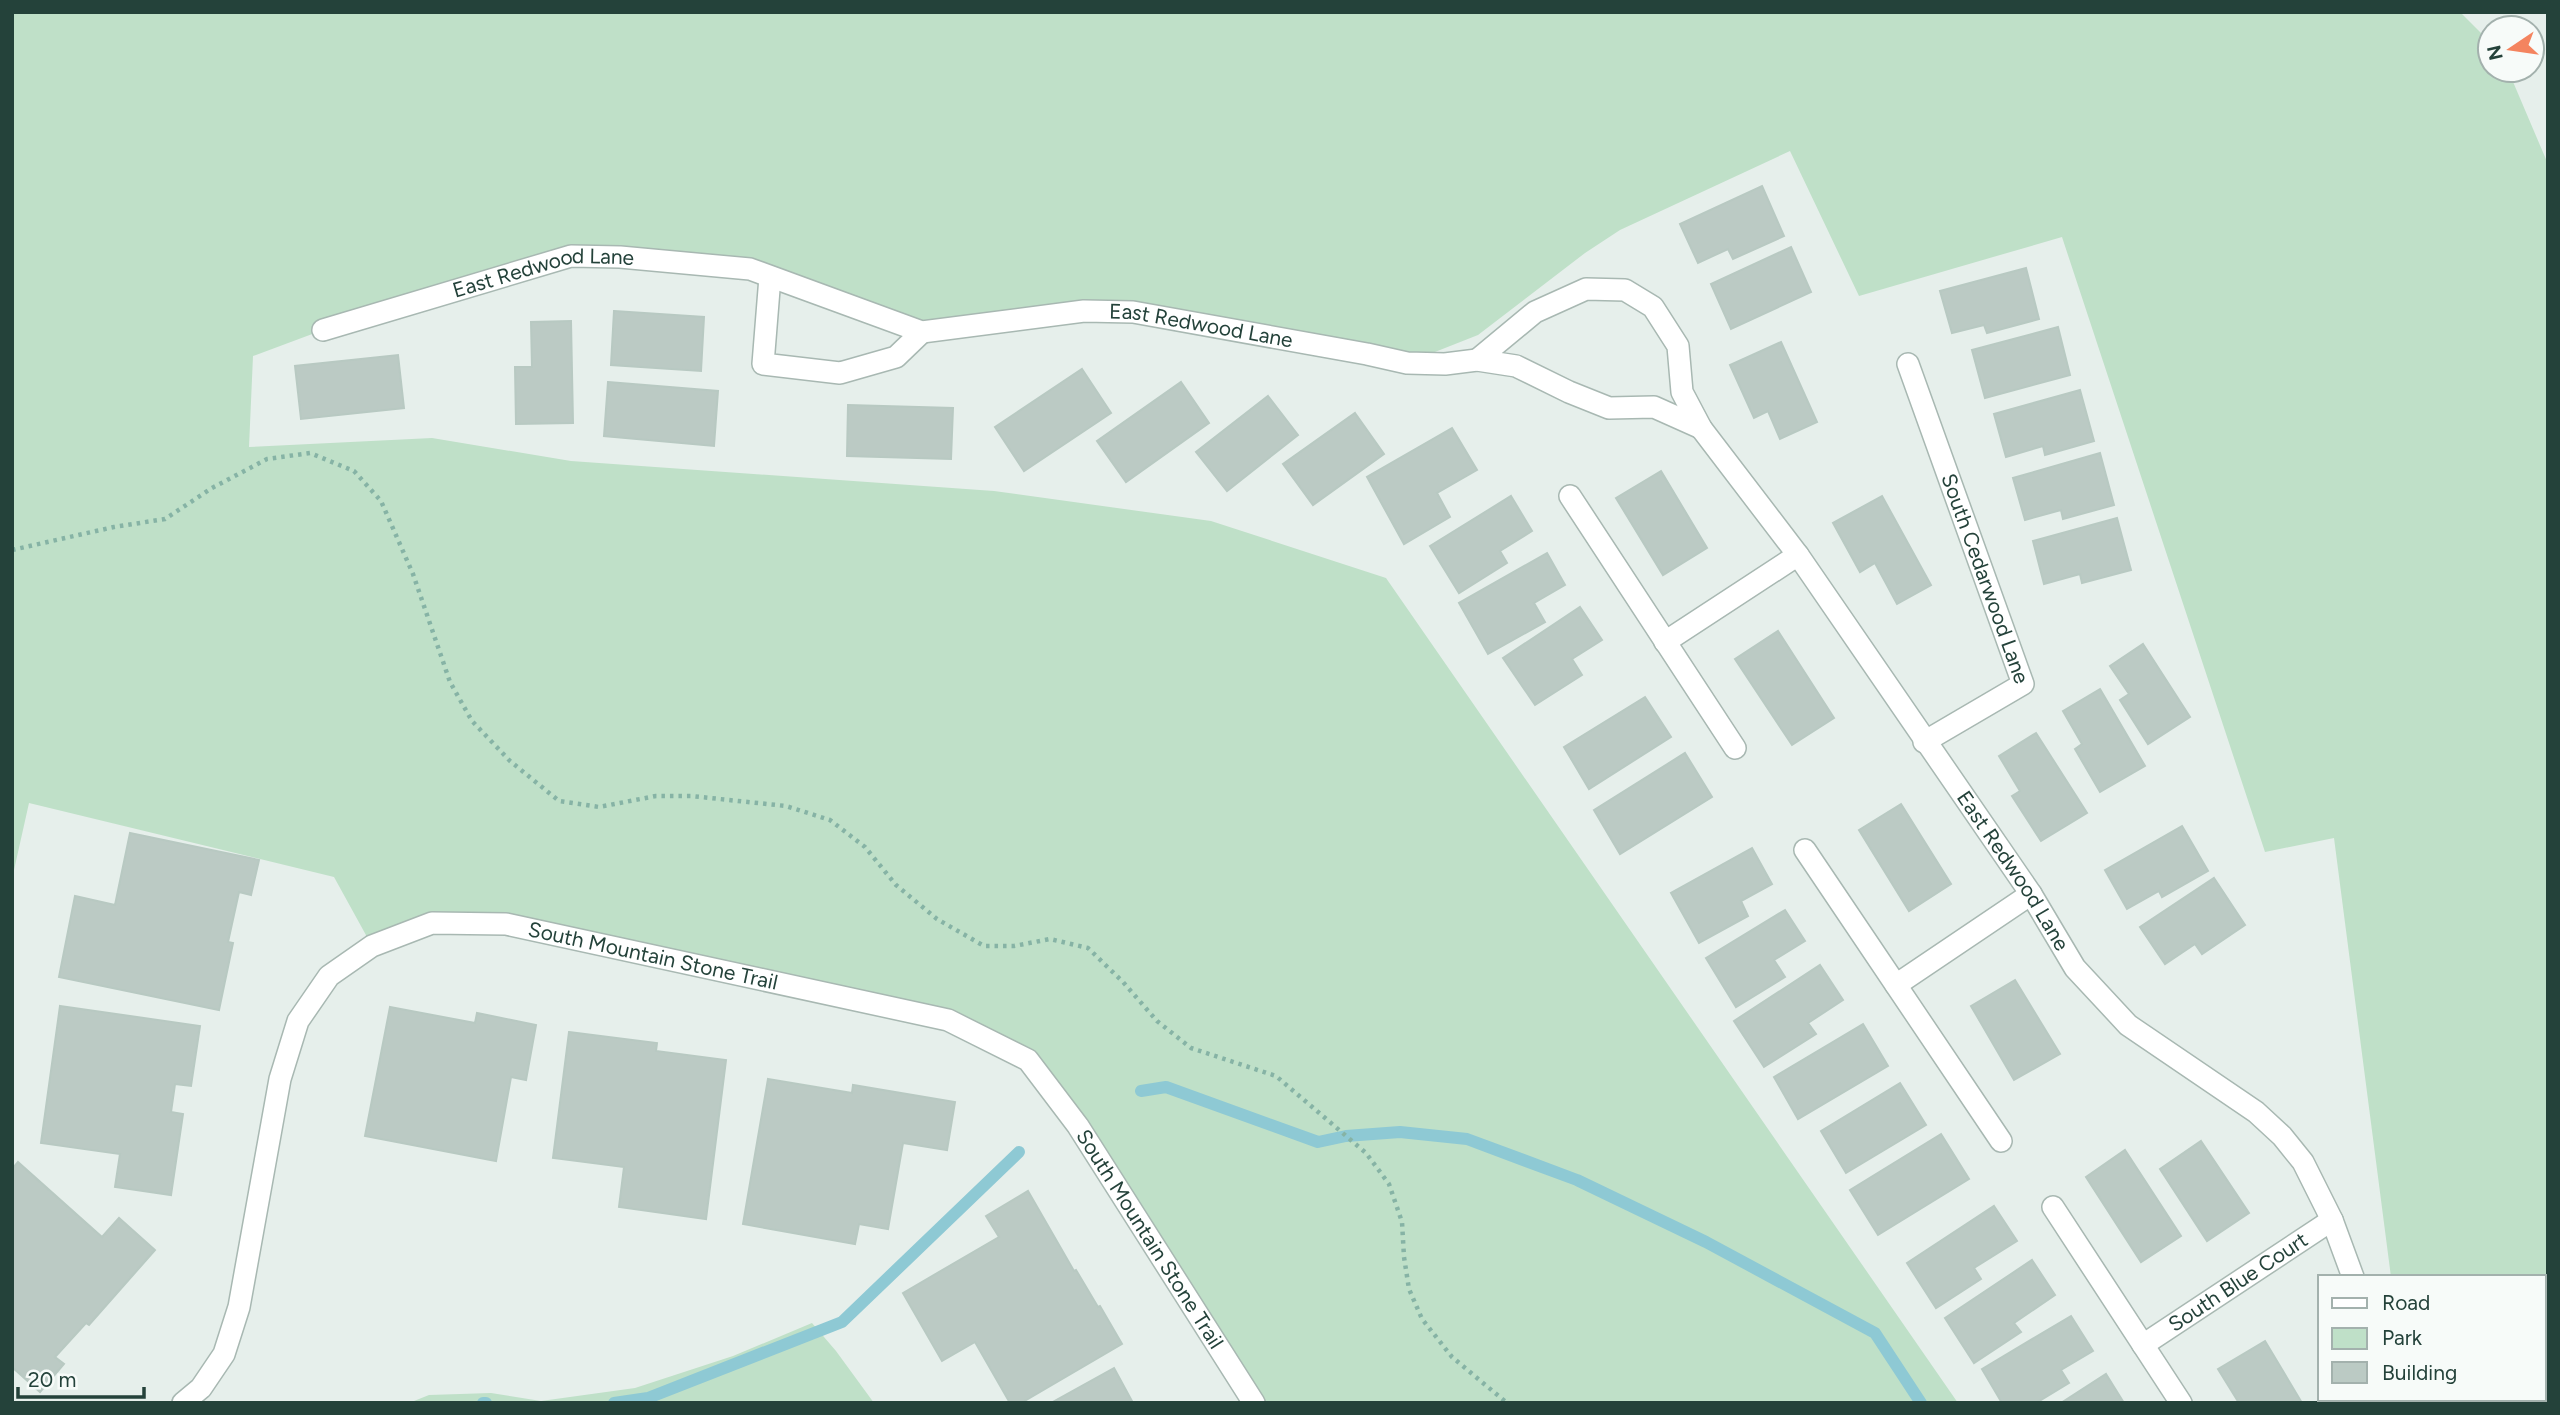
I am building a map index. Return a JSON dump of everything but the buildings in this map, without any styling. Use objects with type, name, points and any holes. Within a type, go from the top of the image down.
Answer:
[{"type":"street","name":"East Redwood Lane","points":[[323,330],[571,256],[620,257],[750,269],[922,332],[1084,311],[1133,313],[1407,363],[1444,364],[1477,360],[1516,366],[1569,393],[1609,408],[1654,407],[1701,428]]},
{"type":"street","points":[[770,277],[763,364],[840,373],[896,357],[922,332]]},
{"type":"street","name":"East Redwood Lane","points":[[1477,360],[1535,312],[1586,289],[1625,290],[1653,307],[1678,346],[1682,392],[1701,428],[1798,555],[2031,894],[2075,968],[2128,1025],[2256,1112],[2282,1136],[2303,1162],[2332,1220],[2352,1275]]},
{"type":"street","name":"South Cedarwood Lane","points":[[1908,365],[2023,684],[1924,742]]},
{"type":"street","points":[[1570,496],[1735,748]]},
{"type":"street","points":[[1665,642],[1798,555]]},
{"type":"street","points":[[1805,850],[2001,1142]]},
{"type":"street","points":[[1896,985],[2031,894]]},
{"type":"street","name":"South Mountain Stone Trail","points":[[183,1403],[201,1388],[224,1354],[239,1307],[280,1079],[298,1021],[329,976],[372,946],[432,923],[506,924],[948,1020],[1028,1060],[1078,1126],[1254,1403]]},
{"type":"street","points":[[2053,1207],[2181,1403]]},
{"type":"street","name":"South Blue Court","points":[[2143,1345],[2332,1220]]},
{"type":"path","points":[[12,550],[114,527],[165,519],[212,488],[267,459],[310,453],[354,471],[382,502],[412,575],[450,682],[472,721],[510,761],[559,801],[599,807],[656,796],[691,796],[786,806],[830,820],[865,847],[896,885],[937,919],[984,946],[1014,946],[1049,939],[1088,948],[1157,1021],[1191,1048],[1276,1076],[1366,1153],[1389,1184],[1402,1222],[1409,1289],[1422,1319],[1452,1357],[1507,1403]]},
{"type":"green space","points":[[12,12],[2460,12],[2476,28],[2476,84],[2514,84],[2548,164],[2548,1403],[2407,1403],[2546,1401],[2546,1275],[2391,1275],[2334,838],[2265,852],[2062,237],[1859,296],[1790,151],[1620,230],[1585,253],[1478,335],[1407,363],[1133,312],[922,332],[749,269],[571,256],[323,330],[253,356],[249,447],[432,438],[571,461],[994,491],[1211,521],[1386,578],[1958,1403],[1254,1403],[1028,1060],[948,1020],[506,924],[432,923],[372,946],[334,877],[29,803],[12,879]]},
{"type":"green space","points":[[812,1323],[874,1403],[409,1403],[429,1395],[491,1393],[541,1401],[635,1388],[733,1356]]},
{"type":"waterway","points":[[1141,1091],[1166,1087],[1318,1142],[1346,1136],[1400,1132],[1467,1139],[1577,1180],[1706,1242],[1875,1333],[1921,1403]]},
{"type":"waterway","points":[[614,1403],[648,1398],[842,1322],[1019,1152]]}]
